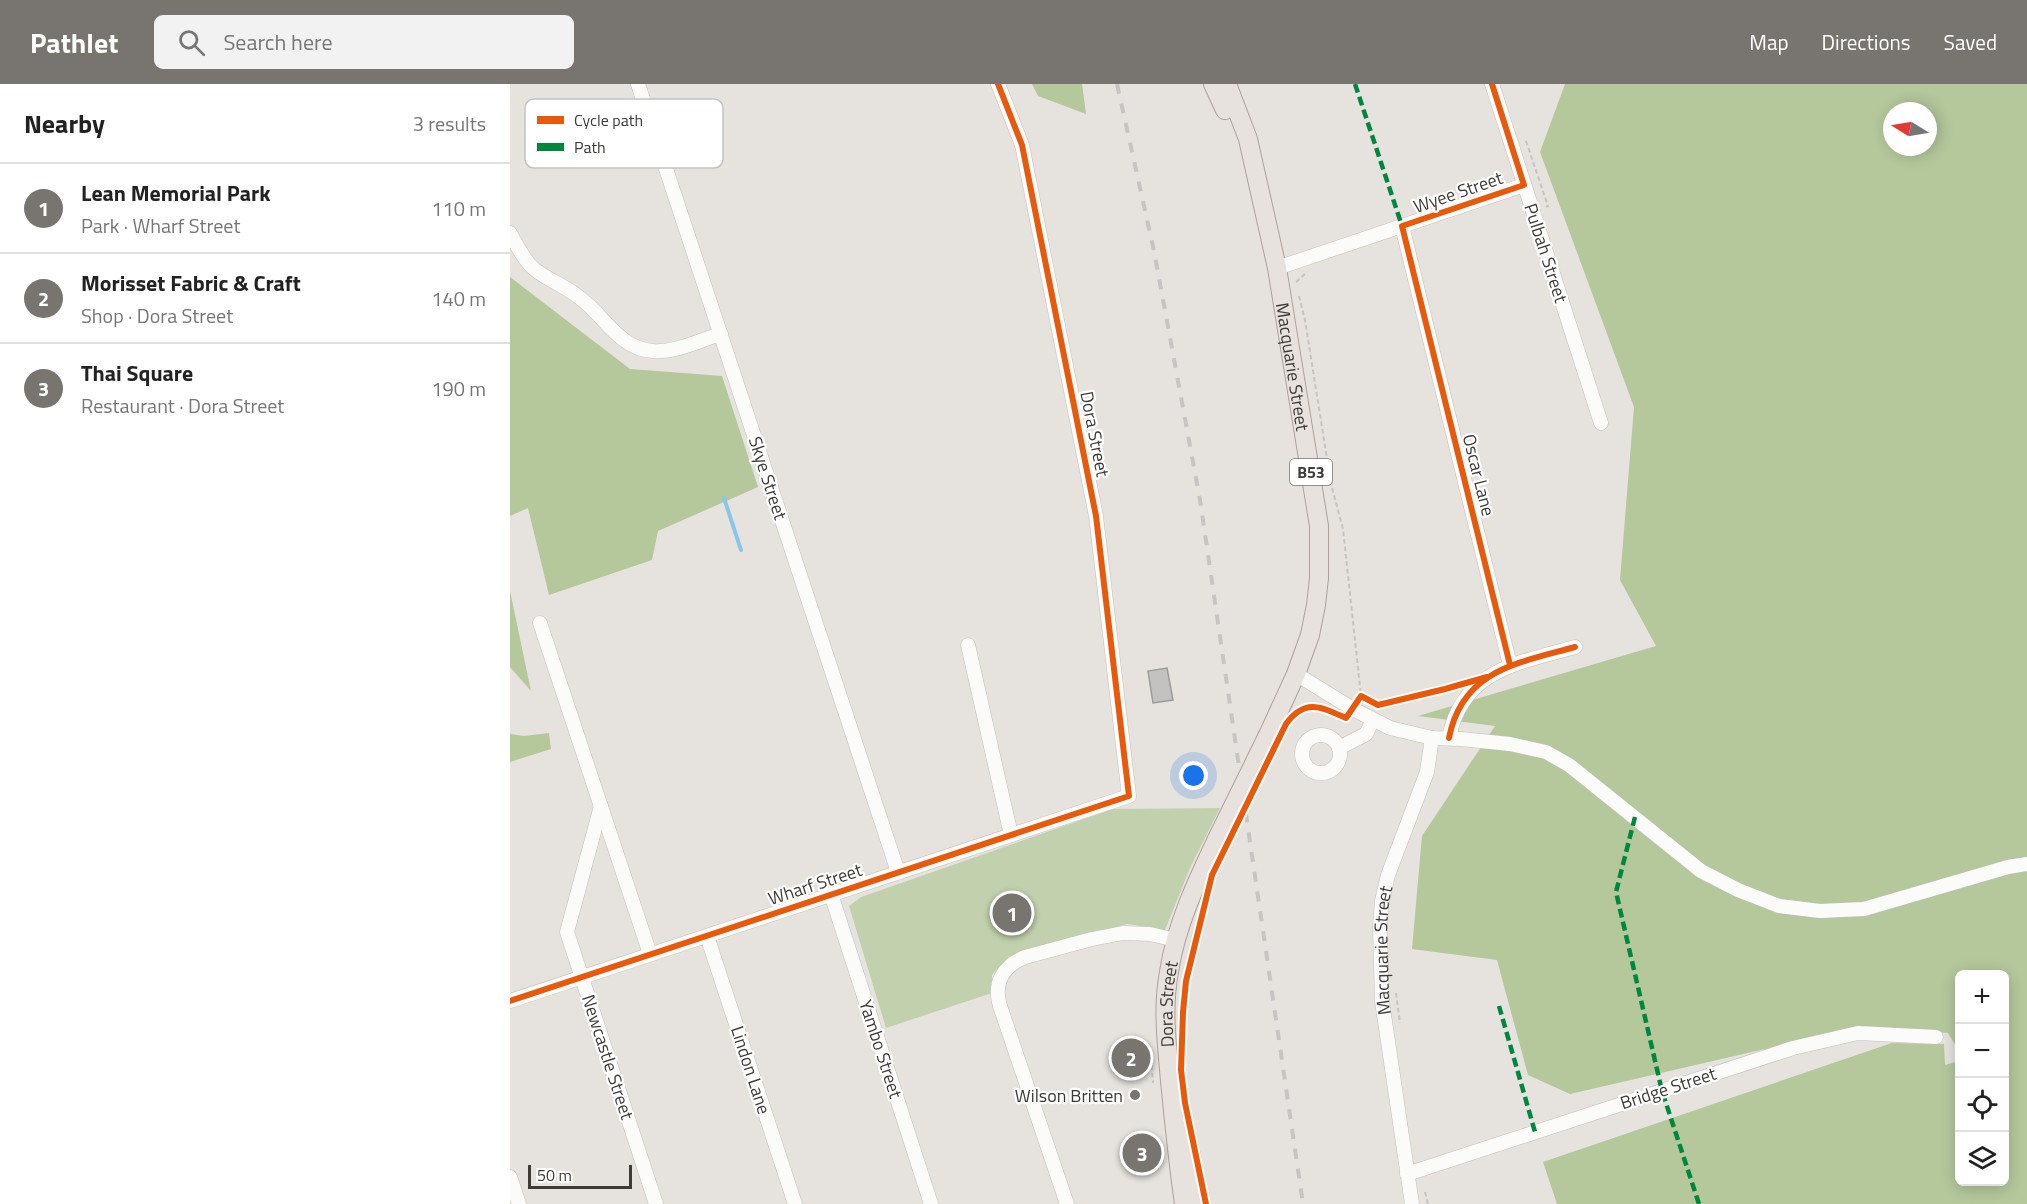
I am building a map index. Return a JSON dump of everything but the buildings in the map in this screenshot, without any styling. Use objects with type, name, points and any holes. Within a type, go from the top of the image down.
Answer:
[{"type":"main road","name":"Macquarie Street","points":[[1213,84],[1233,128],[1277,268]]},
{"type":"main road","name":"Macquarie Street","points":[[1176,940],[1194,889],[1296,674],[1310,635],[1316,604],[1320,552],[1316,499],[1277,268],[1248,139],[1227,84]]},
{"type":"main road","name":"Dora Street","points":[[1176,940],[1168,972],[1165,1023],[1177,1155],[1184,1204]]},
{"type":"main road","name":"Dora Street","points":[[1169,1068],[1191,1156],[1197,1204]]},
{"type":"street","name":"Skye Street","points":[[638,84],[643,99]]},
{"type":"street","name":"Dora Street","points":[[998,84],[1022,145],[1096,516],[1129,796]]},
{"type":"street","name":"Pulbah Street","points":[[1492,84],[1601,423]]},
{"type":"street","name":"Skye Street","points":[[666,168],[898,872]]},
{"type":"street","name":"Wyee Street","points":[[1277,268],[1524,185]]},
{"type":"street","name":"Oscar Lane","points":[[1402,226],[1510,665]]},
{"type":"street","points":[[510,233],[533,268],[579,296],[593,308],[619,338],[635,347],[654,351],[674,349],[721,334]]},
{"type":"street","points":[[540,623],[650,954]]},
{"type":"street","points":[[968,645],[1011,835]]},
{"type":"street","points":[[1449,738],[1453,722],[1471,693],[1487,677],[1510,665],[1575,647]]},
{"type":"street","points":[[1296,674],[1373,720],[1399,730],[1432,738],[1510,744],[1546,752],[1569,765],[1701,871],[1738,890],[1779,906],[1820,911],[1864,909],[2008,867],[2027,864]]},
{"type":"street","points":[[1339,747],[1366,734],[1373,720]]},
{"type":"street","name":"Macquarie Street","points":[[1412,1204],[1382,1001],[1380,926],[1388,875],[1427,772],[1432,738]]},
{"type":"street","name":"Wharf Street","points":[[510,1001],[1129,796]]},
{"type":"street","name":"Newcastle Street","points":[[601,806],[567,932],[656,1204]]},
{"type":"street","name":"Yambo Street","points":[[831,894],[932,1204]]},
{"type":"street","points":[[1067,1204],[997,997],[1000,977],[1014,962],[1025,957],[1108,935],[1136,932],[1176,940]]},
{"type":"street","name":"Lindon Lane","points":[[706,936],[795,1204]]},
{"type":"street","name":"Bridge Street","points":[[1407,1174],[1793,1048],[1858,1033],[1936,1037]]},
{"type":"street","points":[[510,1177],[519,1204]]},
{"type":"path","points":[[1296,284],[1300,277],[1308,273]]},
{"type":"path","points":[[1298,293],[1305,320],[1331,484],[1343,529],[1361,696],[1353,709]]},
{"type":"path","points":[[1361,696],[1369,700]]},
{"type":"green space","points":[[1032,84],[1082,84],[1086,114],[1038,96]]},
{"type":"green space","points":[[1565,84],[2027,84],[2027,1204],[1557,1204],[1543,1162],[1892,1043],[1944,1044],[1945,1065],[1955,1062],[1955,1186],[2009,1186],[2009,970],[1955,970],[1955,1044],[1948,1033],[1865,1026],[1570,1094],[1528,1075],[1497,960],[1412,949],[1422,836],[1495,726],[1418,716],[1656,646],[1620,580],[1634,407],[1540,152]]},
{"type":"green space","points":[[510,277],[630,369],[722,376],[758,487],[658,531],[652,560],[549,595],[528,508],[510,516]]},
{"type":"green space","points":[[510,591],[531,691],[510,667]]},
{"type":"green space","points":[[549,733],[551,749],[510,762],[510,734],[524,736]]},
{"type":"green space","points":[[1220,808],[1190,868],[1165,930],[1127,924],[1009,957],[992,975],[992,993],[886,1028],[849,906],[861,897],[1113,809]]},
{"type":"green space","points":[[1196,920],[1198,921],[1185,970],[1177,1060],[1181,989],[1187,955]]},
{"type":"waterway","points":[[724,498],[741,550]]},
{"type":"railway","points":[[1117,84],[1154,251],[1200,500],[1303,1204]]},
{"type":"marked path","points":[[1355,84],[1402,226]]},
{"type":"marked path","points":[[1635,817],[1616,892],[1662,1091],[1699,1204]]},
{"type":"marked path","points":[[1499,1006],[1535,1132]]},
{"type":"cycle path","points":[[510,1001],[1129,796],[1096,516],[1022,145],[998,84]]},
{"type":"cycle path","points":[[1492,84],[1524,185],[1402,226],[1510,665]]},
{"type":"cycle path","points":[[1449,738],[1456,715],[1466,697],[1480,684],[1514,665],[1575,647]]},
{"type":"cycle path","points":[[1206,1204],[1185,1103],[1181,1070],[1186,981],[1212,875],[1286,724],[1293,716],[1307,708],[1321,708],[1346,718],[1361,696],[1378,705],[1487,677]]},
{"type":"place","name":"Lean Memorial Park","points":[[1012,913]]},
{"type":"place","name":"Morisset Fabric & Craft","points":[[1131,1058]]},
{"type":"place","name":"Wilson Britten","points":[[1135,1095]]},
{"type":"place","name":"Thai Square","points":[[1142,1153]]}]
